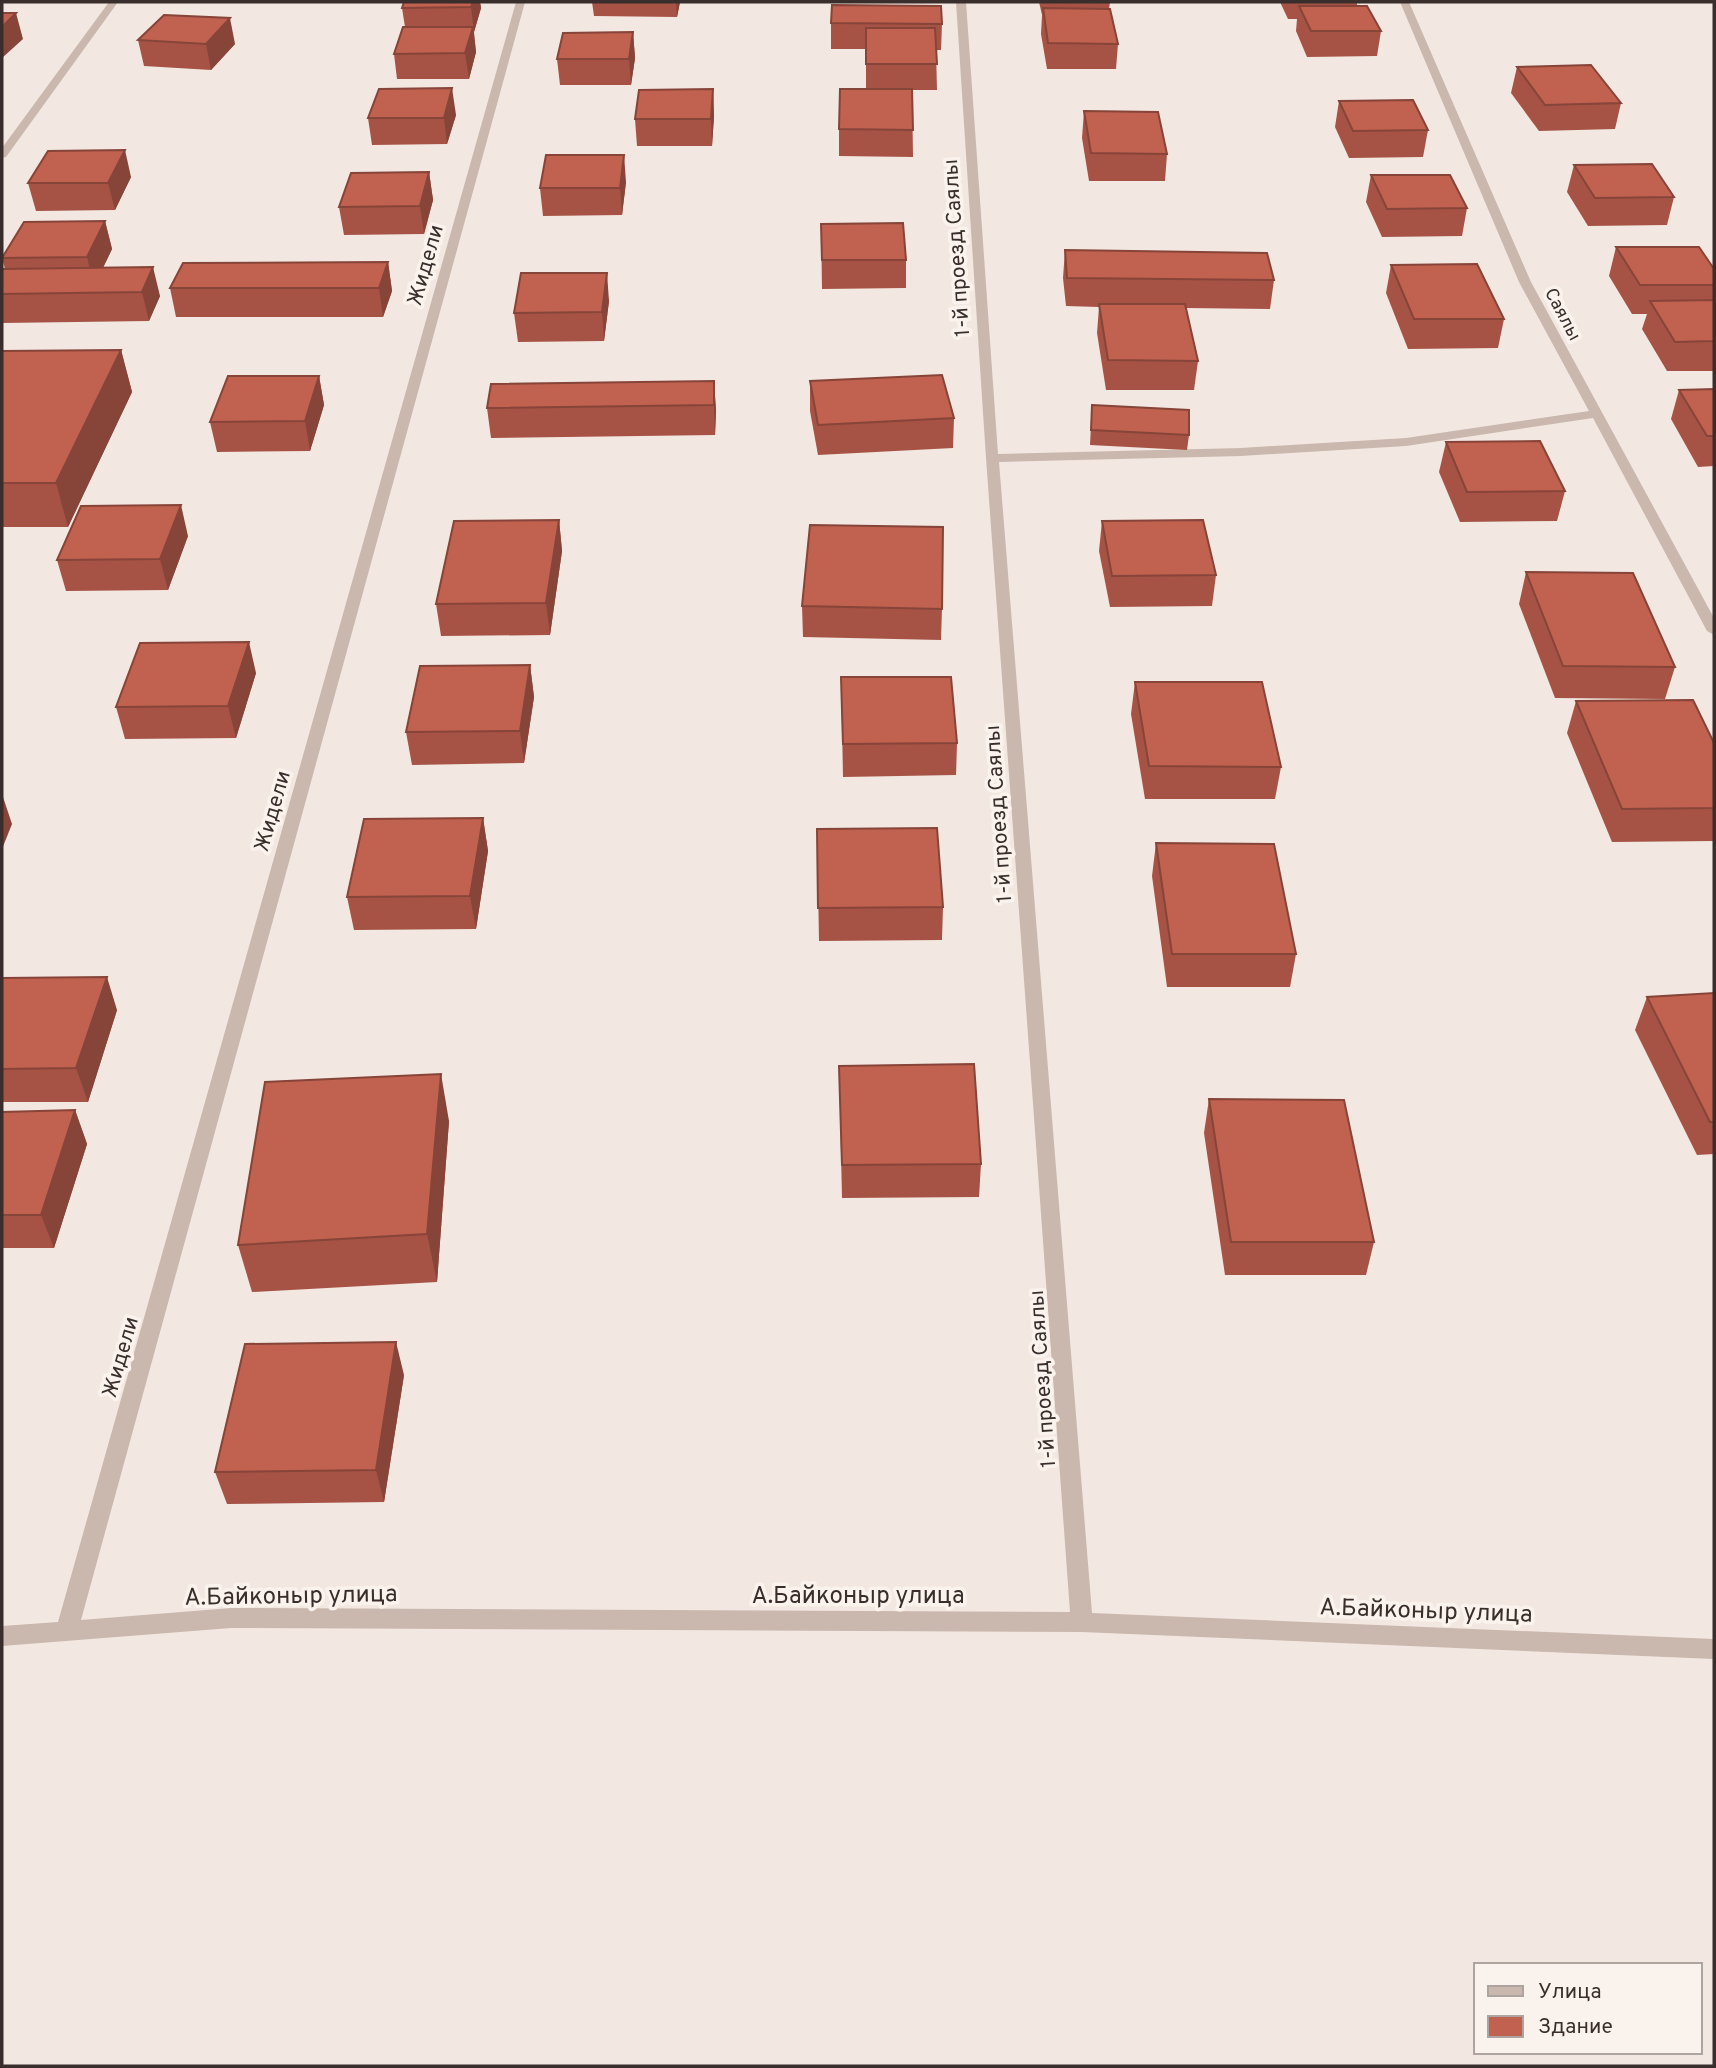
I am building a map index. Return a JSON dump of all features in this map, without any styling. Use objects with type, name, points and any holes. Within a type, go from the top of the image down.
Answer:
[{"type":"street","points":[[2,155],[113,2]]},
{"type":"street","name":"Жидели","points":[[66,1632],[520,2]]},
{"type":"street","name":"1-й проезд Саялы","points":[[961,2],[992,458],[1082,1622]]},
{"type":"street","name":"Саялы","points":[[1405,2],[1525,282],[1714,631]]},
{"type":"street","points":[[992,458],[1241,452],[1406,442],[1597,414]]},
{"type":"street","name":"А.Байконыр улица","points":[[2,1636],[231,1618],[1082,1622],[1714,1649]]},
{"type":"building","points":[[404,2],[473,2],[471,7],[402,8]]},
{"type":"building","points":[[832,5],[941,6],[942,24],[831,23]]},
{"type":"building","points":[[1299,6],[1367,6],[1381,31],[1311,31]]},
{"type":"building","points":[[1043,8],[1110,9],[1118,44],[1048,43]]},
{"type":"building","points":[[2,13],[16,13],[2,27]]},
{"type":"building","points":[[164,15],[230,18],[206,44],[138,40]]},
{"type":"building","points":[[403,27],[473,27],[465,53],[394,54]]},
{"type":"building","points":[[866,28],[935,28],[937,64],[866,64]]},
{"type":"building","points":[[633,32],[629,59],[557,59],[563,33]]},
{"type":"building","points":[[1591,65],[1621,103],[1545,105],[1517,67]]},
{"type":"building","points":[[452,88],[444,118],[368,118],[379,89]]},
{"type":"building","points":[[713,89],[711,119],[635,119],[639,90]]},
{"type":"building","points":[[840,89],[912,89],[913,130],[839,129]]},
{"type":"building","points":[[1413,100],[1428,130],[1353,131],[1339,101]]},
{"type":"building","points":[[1084,111],[1158,112],[1167,154],[1091,153]]},
{"type":"building","points":[[125,150],[108,183],[28,183],[48,151]]},
{"type":"building","points":[[546,155],[624,155],[620,188],[540,188]]},
{"type":"building","points":[[1652,164],[1674,197],[1595,198],[1574,165]]},
{"type":"building","points":[[429,172],[420,206],[339,207],[351,173]]},
{"type":"building","points":[[1371,175],[1450,175],[1467,208],[1387,209]]},
{"type":"building","points":[[105,221],[87,257],[2,258],[24,222]]},
{"type":"building","points":[[903,223],[906,260],[822,260],[821,224]]},
{"type":"building","points":[[1616,247],[1699,247],[1714,269],[1714,285],[1640,285]]},
{"type":"building","points":[[1065,250],[1267,253],[1274,280],[1067,278]]},
{"type":"building","points":[[388,262],[379,288],[170,288],[183,263]]},
{"type":"building","points":[[1477,264],[1504,319],[1414,319],[1391,265]]},
{"type":"building","points":[[153,267],[142,292],[2,294],[2,269]]},
{"type":"building","points":[[521,273],[607,273],[602,312],[514,313]]},
{"type":"building","points":[[1714,300],[1714,341],[1675,342],[1650,301]]},
{"type":"building","points":[[1099,304],[1185,304],[1198,361],[1108,360]]},
{"type":"building","points":[[121,350],[56,483],[2,483],[2,351]]},
{"type":"building","points":[[942,375],[954,418],[818,425],[810,381]]},
{"type":"building","points":[[228,376],[319,376],[305,421],[210,422]]},
{"type":"building","points":[[714,381],[714,405],[487,408],[491,384]]},
{"type":"building","points":[[1714,389],[1714,436],[1707,436],[1679,390]]},
{"type":"building","points":[[1092,405],[1189,410],[1189,435],[1091,430]]},
{"type":"building","points":[[1540,441],[1565,491],[1467,492],[1446,442]]},
{"type":"building","points":[[181,505],[160,559],[57,560],[81,506]]},
{"type":"building","points":[[559,520],[546,603],[436,604],[454,521]]},
{"type":"building","points":[[1203,520],[1216,575],[1112,576],[1102,521]]},
{"type":"building","points":[[810,525],[943,527],[942,609],[802,606]]},
{"type":"building","points":[[1526,572],[1633,573],[1675,667],[1563,666]]},
{"type":"building","points":[[249,642],[228,706],[116,707],[140,643]]},
{"type":"building","points":[[530,665],[520,731],[406,732],[420,666]]},
{"type":"building","points":[[841,677],[951,677],[957,743],[843,744]]},
{"type":"building","points":[[1135,682],[1262,682],[1281,767],[1149,766]]},
{"type":"building","points":[[1693,700],[1714,743],[1714,808],[1622,809],[1576,701]]},
{"type":"building","points":[[483,818],[470,896],[347,897],[364,819]]},
{"type":"building","points":[[937,828],[943,907],[818,908],[817,829]]},
{"type":"building","points":[[1156,843],[1274,844],[1296,954],[1172,954]]},
{"type":"building","points":[[107,977],[76,1068],[2,1069],[2,978]]},
{"type":"building","points":[[1714,993],[1714,1122],[1710,1122],[1647,997]]},
{"type":"building","points":[[974,1064],[981,1164],[842,1165],[839,1066]]},
{"type":"building","points":[[441,1074],[427,1234],[238,1245],[265,1082]]},
{"type":"building","points":[[1209,1099],[1344,1100],[1374,1242],[1231,1242]]},
{"type":"building","points":[[75,1110],[41,1215],[2,1215],[2,1112]]},
{"type":"building","points":[[396,1342],[376,1470],[215,1472],[245,1344]]}]
